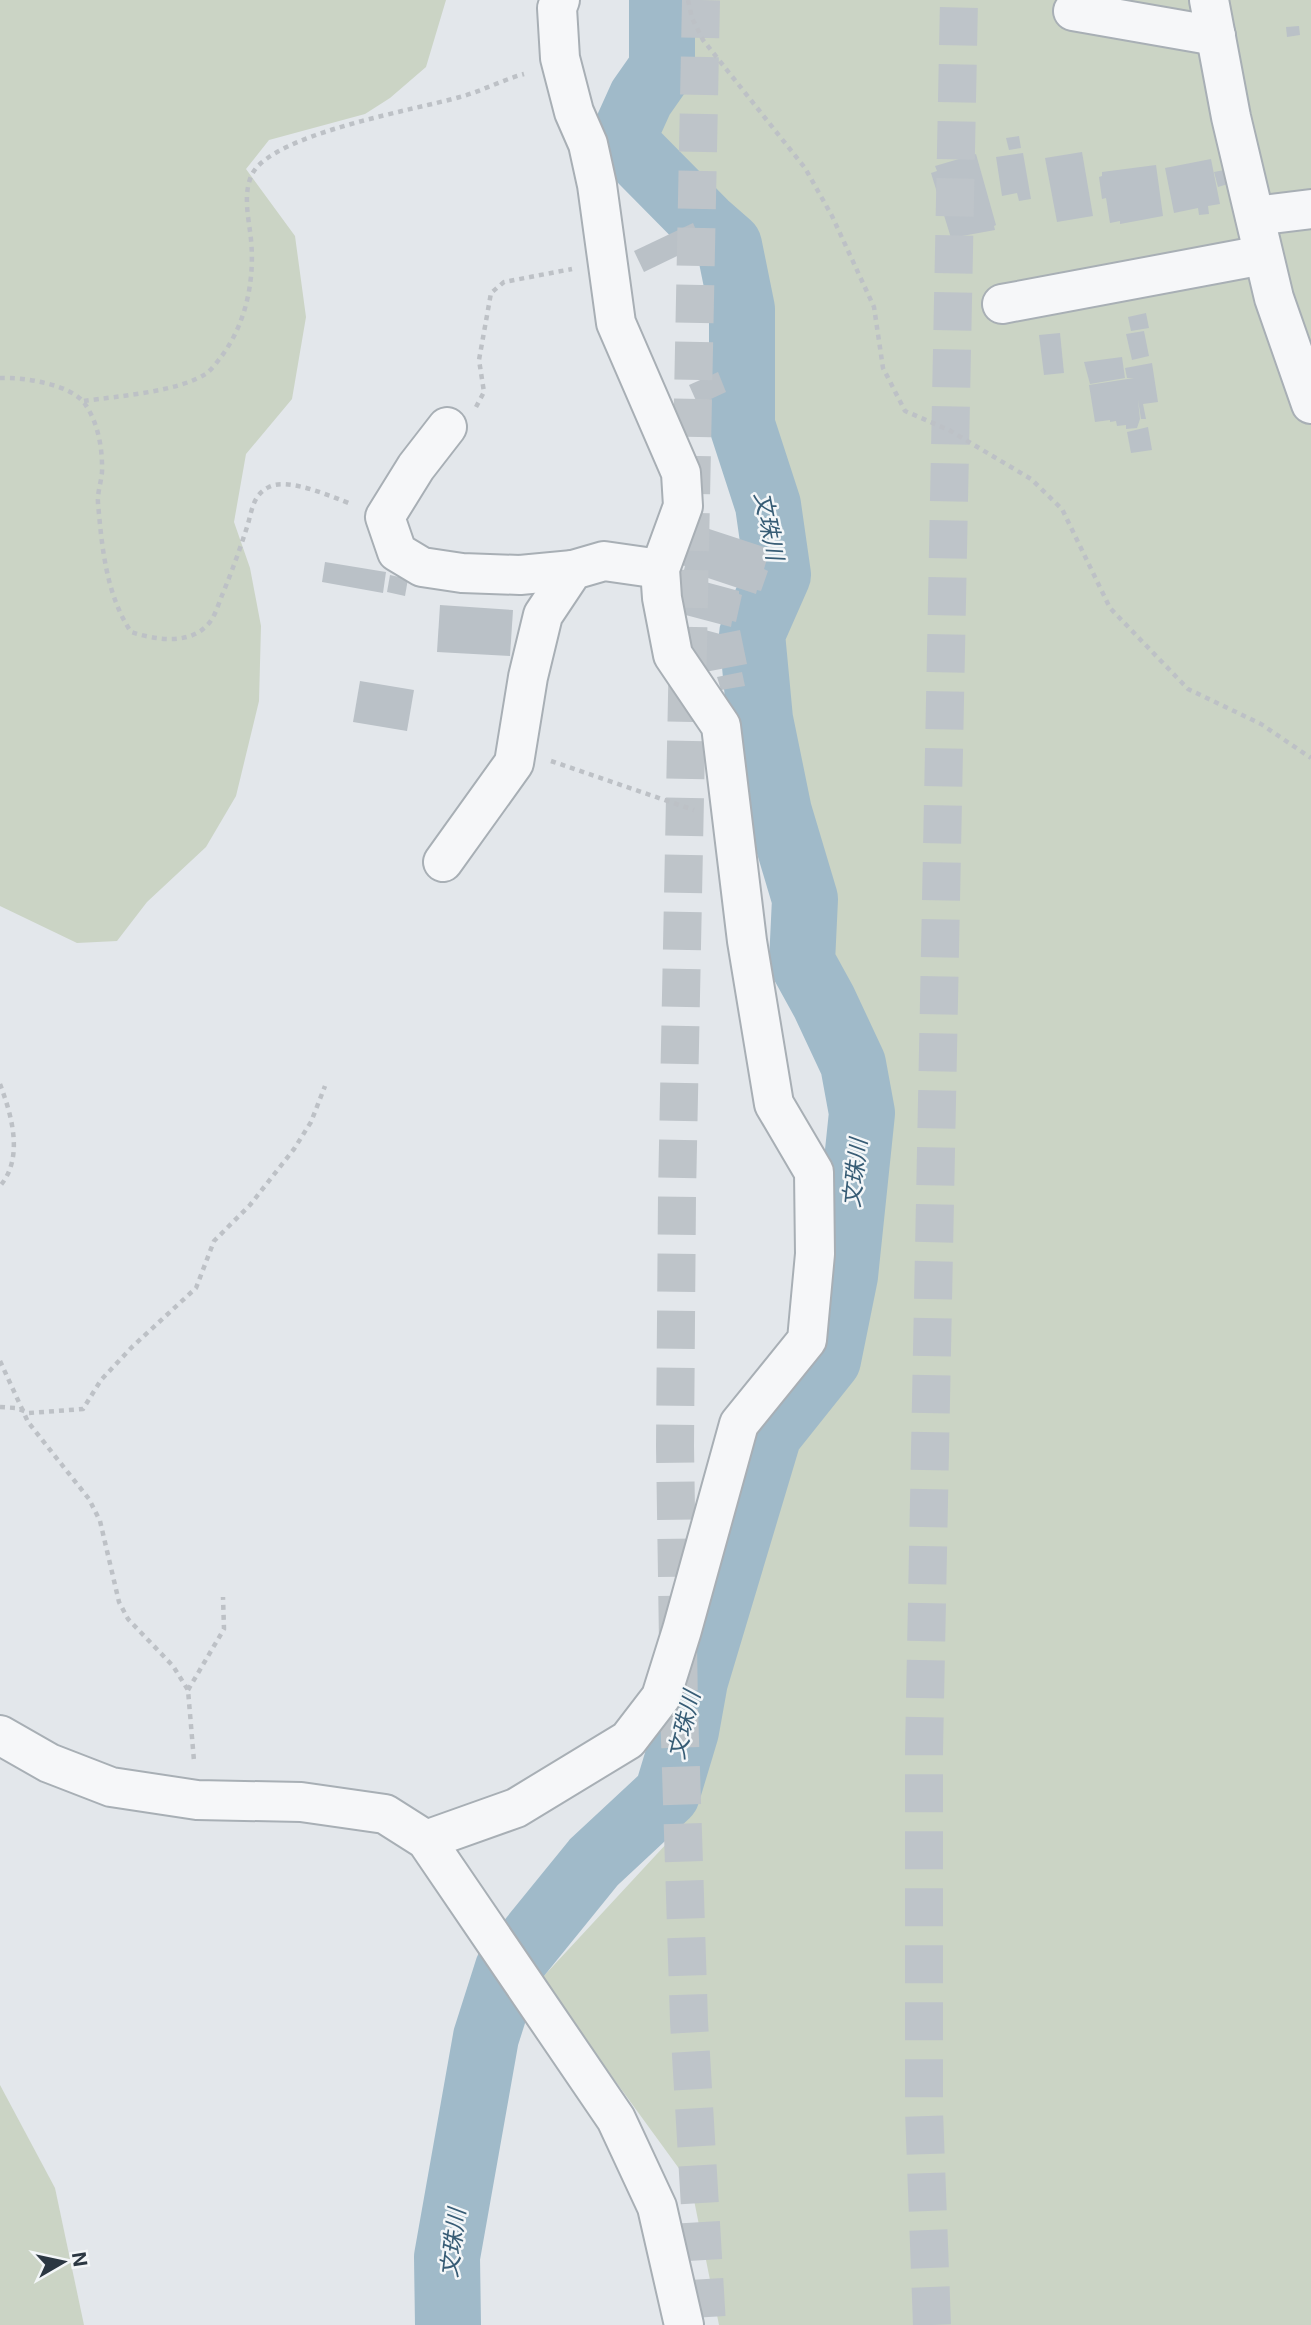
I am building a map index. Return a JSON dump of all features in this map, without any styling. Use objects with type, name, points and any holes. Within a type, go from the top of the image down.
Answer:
[{"type":"street","points":[[426,1840],[516,1808],[628,1740],[661,1697],[739,1424],[807,1340],[815,1254],[814,1172],[774,1104],[747,941],[721,726],[673,654],[662,598],[660,569],[683,506],[681,473],[616,323],[597,186],[588,144],[574,112],[560,58],[557,8],[560,0]]},
{"type":"street","points":[[1073,11],[1213,18],[1231,117],[1263,256],[1274,298],[1311,404]]},
{"type":"street","points":[[1255,216],[1311,209]]},
{"type":"street","points":[[1002,304],[1263,256]]},
{"type":"street","points":[[446,427],[416,467],[385,517],[397,552],[422,567],[462,573],[508,575],[573,570],[604,561],[660,569]]},
{"type":"street","points":[[443,862],[514,763],[528,677],[543,615],[573,570]]},
{"type":"street","points":[[0,1735],[49,1763],[111,1787],[197,1800],[301,1802],[385,1814],[426,1840],[616,2119],[657,2207],[684,2325]]},
{"type":"path","points":[[688,0],[692,18],[703,40],[805,168],[832,216],[874,307],[883,368],[905,411],[949,430],[1031,479],[1062,509],[1110,608],[1188,689],[1261,724],[1311,758]]},
{"type":"path","points":[[84,401],[185,383],[209,372],[227,348],[243,315],[251,279],[248,184],[258,166],[287,148],[318,135],[463,96],[511,78],[563,67]]},
{"type":"path","points":[[446,427],[475,408],[484,392],[479,360],[491,293],[505,282],[608,262]]},
{"type":"path","points":[[0,378],[19,377],[57,386],[84,401],[96,426],[103,467],[98,499],[110,587],[118,613],[131,632],[153,639],[188,638],[203,630],[212,620],[231,573],[254,500],[270,486],[289,485],[322,492],[385,517]]},
{"type":"path","points":[[517,749],[706,814],[731,804]]},
{"type":"path","points":[[0,1084],[11,1115],[13,1144],[9,1176],[0,1186]]},
{"type":"path","points":[[0,1407],[29,1413],[82,1409],[102,1380],[132,1347],[196,1288],[214,1241],[250,1205],[294,1149],[311,1122],[326,1086]]},
{"type":"path","points":[[0,1360],[28,1422],[89,1499],[100,1521],[119,1602],[128,1619],[173,1666],[188,1690],[197,1800]]},
{"type":"path","points":[[188,1690],[224,1629],[223,1597]]},
{"type":"green space","points":[[0,0],[446,0],[426,67],[390,98],[365,114],[269,140],[246,169],[295,236],[306,317],[292,399],[246,454],[234,522],[250,568],[261,626],[259,701],[236,796],[206,847],[147,902],[117,941],[77,943],[0,906]]},
{"type":"green space","points":[[673,0],[1311,0],[1311,2325],[719,2325],[691,2185],[541,1979],[681,1828],[743,1581],[789,1441],[845,1363],[860,1207],[876,1117],[866,1057],[811,960],[819,904],[774,755],[763,690],[762,633],[781,592],[781,564],[749,416],[746,304],[734,244],[633,143],[669,66]]},
{"type":"green space","points":[[0,2085],[55,2188],[84,2325],[0,2325]]},
{"type":"building","points":[[1299,26],[1300,35],[1287,37],[1286,27]]},
{"type":"building","points":[[1019,136],[1021,148],[1009,150],[1006,138]]},
{"type":"building","points":[[1082,152],[1093,216],[1057,222],[1045,158]]},
{"type":"building","points":[[1023,153],[1031,199],[1019,201],[1017,193],[1002,196],[996,157]]},
{"type":"building","points":[[976,154],[996,225],[995,230],[951,238],[931,173],[937,171],[935,166]]},
{"type":"building","points":[[1211,159],[1220,204],[1208,206],[1209,214],[1199,215],[1198,208],[1174,213],[1165,168]]},
{"type":"building","points":[[1156,165],[1163,216],[1120,224],[1120,221],[1110,223],[1106,198],[1102,199],[1099,177],[1102,172]]},
{"type":"building","points":[[1234,168],[1238,181],[1218,187],[1214,172]]},
{"type":"building","points":[[693,223],[702,244],[644,272],[634,251]]},
{"type":"building","points":[[1146,313],[1149,328],[1131,331],[1128,317]]},
{"type":"building","points":[[1144,331],[1149,356],[1132,360],[1126,334]]},
{"type":"building","points":[[1060,333],[1064,373],[1044,375],[1039,335]]},
{"type":"building","points":[[1122,357],[1125,378],[1090,384],[1084,362]]},
{"type":"building","points":[[1152,363],[1158,402],[1143,404],[1146,419],[1141,419],[1138,400],[1140,419],[1137,428],[1126,429],[1126,425],[1117,426],[1116,421],[1110,420],[1095,422],[1089,385],[1134,378],[1127,378],[1125,368]]},
{"type":"building","points":[[718,372],[726,392],[698,405],[689,385]]},
{"type":"building","points":[[1148,427],[1152,450],[1131,453],[1127,432]]},
{"type":"building","points":[[697,525],[770,549],[764,569],[768,571],[761,591],[757,590],[756,594],[684,570],[685,566],[681,565]]},
{"type":"building","points":[[325,562],[386,572],[383,593],[322,582]]},
{"type":"building","points":[[390,575],[408,579],[405,596],[387,592]]},
{"type":"building","points":[[687,577],[739,591],[742,595],[736,622],[732,621],[731,627],[678,613]]},
{"type":"building","points":[[440,605],[513,610],[510,656],[437,652]]},
{"type":"building","points":[[694,627],[720,634],[740,630],[747,664],[705,672],[699,662]]},
{"type":"building","points":[[742,672],[745,686],[721,690],[717,677]]},
{"type":"building","points":[[360,681],[414,690],[407,731],[353,722]]},
{"type":"waterway","name":"文珠川","points":[[448,2325],[447,2257],[486,2037],[508,1968],[594,1862],[667,1794],[686,1731],[695,1681],[769,1434],[828,1360],[845,1276],[862,1113],[853,1064],[802,962],[805,899],[779,812],[760,719],[752,634],[778,575],[768,505],[742,425],[742,309],[729,245],[622,140],[641,98],[662,68],[662,0]]},
{"type":"tunnel","points":[[701,0],[677,1195],[675,1446],[679,1708],[689,2021],[707,2325]]},
{"type":"tunnel","points":[[932,2325],[924,2111],[924,1751],[959,0]]}]
